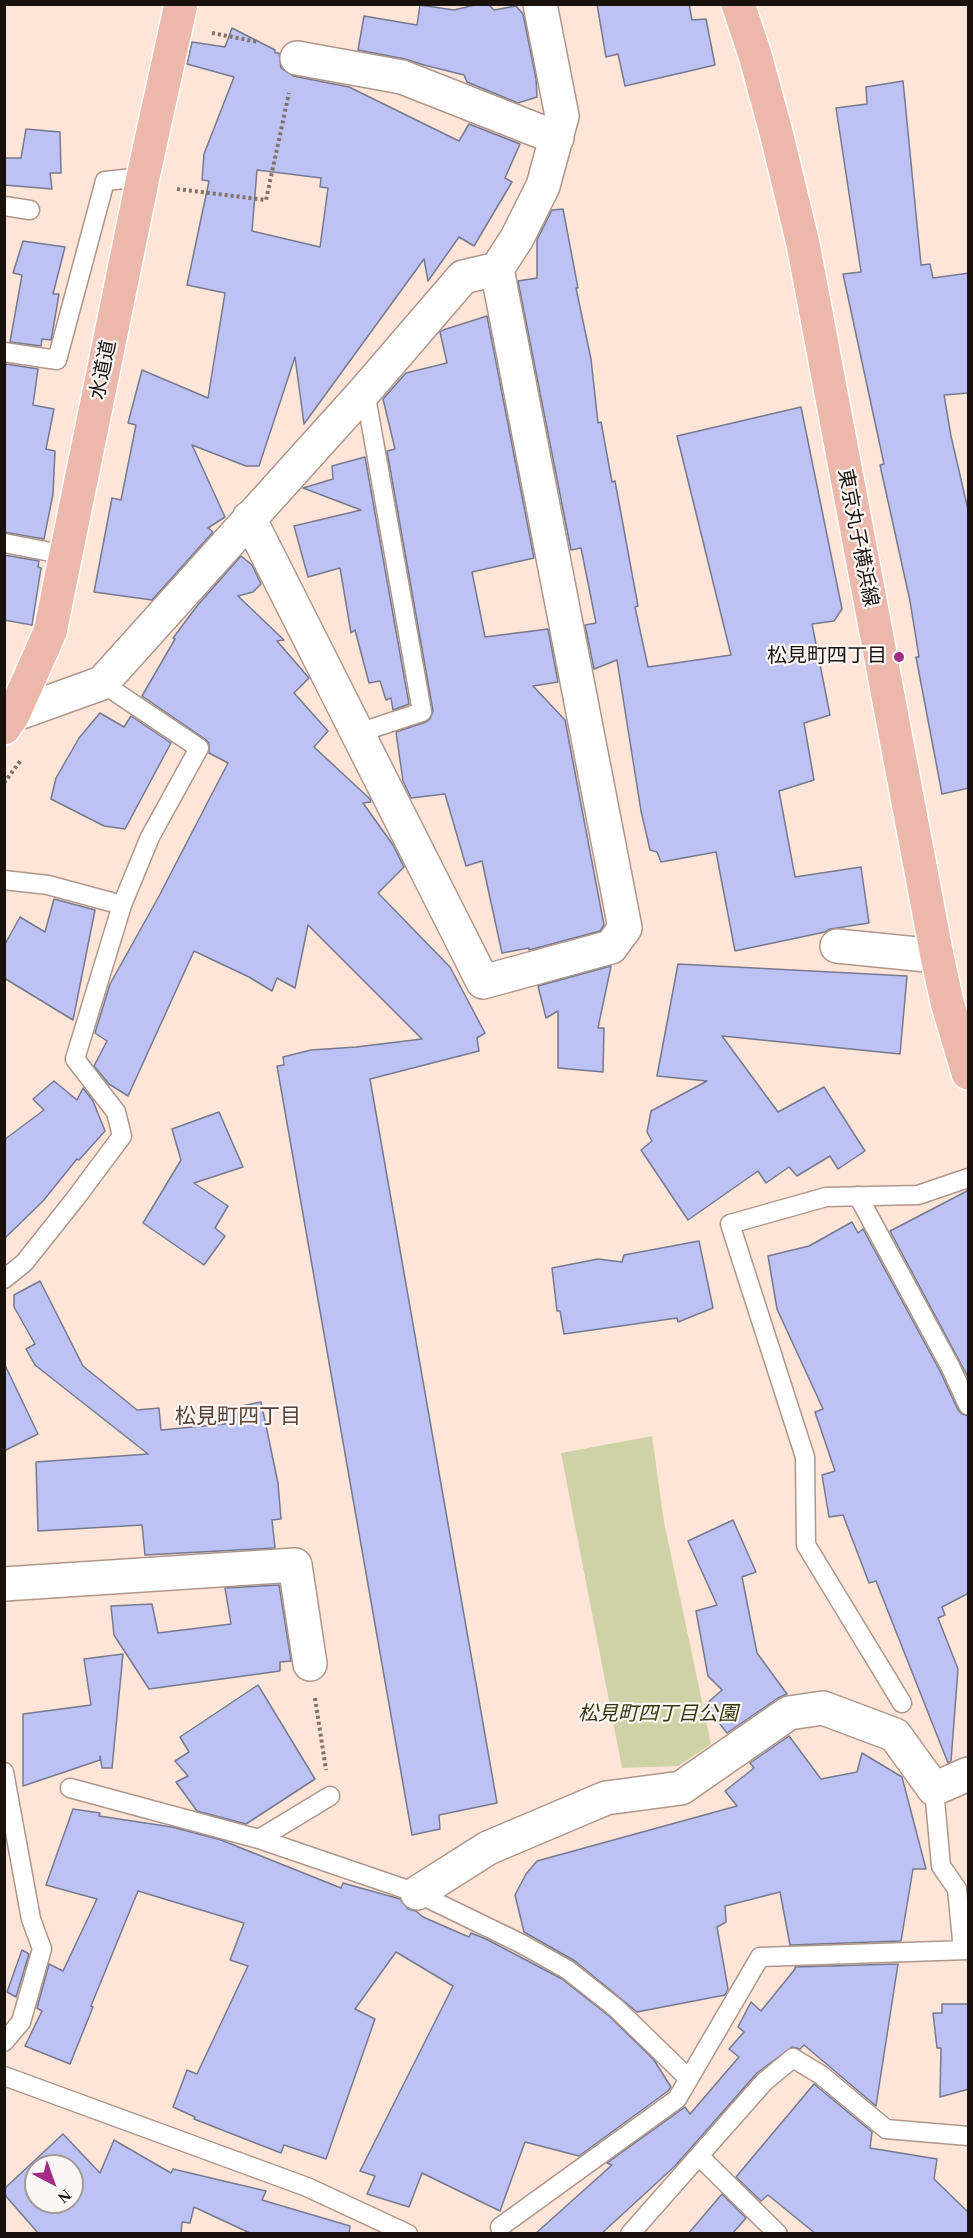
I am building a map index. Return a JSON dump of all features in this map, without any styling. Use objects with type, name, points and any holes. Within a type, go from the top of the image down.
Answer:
[{"type":"main road","name":"水道道","points":[[9,721],[50,632],[66,555],[155,182],[181,4]]},
{"type":"main road","name":"東京丸子横浜線","points":[[738,4],[776,132],[802,244],[937,956],[950,1012],[969,1073]]},
{"type":"street","points":[[249,518],[483,982],[610,947],[625,928],[497,269],[517,238],[543,186],[562,116],[540,4]]},
{"type":"street","points":[[297,58],[402,77],[557,138]]},
{"type":"street","points":[[9,721],[102,683],[365,391],[463,277],[497,269]]},
{"type":"street","points":[[837,946],[937,956]]},
{"type":"street","points":[[4,1584],[296,1565],[310,1664]]},
{"type":"street","points":[[417,1893],[488,1848],[606,1798],[681,1788],[789,1713],[823,1708],[895,1735],[934,1789],[969,1774]]},
{"type":"lane","points":[[4,352],[57,360],[105,181],[155,182]]},
{"type":"lane","points":[[4,206],[30,210]]},
{"type":"lane","points":[[357,733],[422,712],[365,391]]},
{"type":"lane","points":[[4,543],[66,555]]},
{"type":"lane","points":[[4,1279],[24,1263],[122,1136],[117,1112],[75,1059],[122,905],[150,837],[199,748],[102,683]]},
{"type":"lane","points":[[4,880],[48,885],[122,905]]},
{"type":"lane","points":[[902,1702],[806,1545],[805,1457],[730,1224],[826,1197],[918,1195],[969,1178]]},
{"type":"lane","points":[[858,1196],[969,1405]]},
{"type":"lane","points":[[4,1772],[31,1919],[42,1949],[21,2022],[4,2042]]},
{"type":"lane","points":[[70,1788],[259,1839],[417,1893],[522,1944],[568,1970],[616,2008],[688,2078]]},
{"type":"lane","points":[[500,2227],[677,2099],[760,1957],[966,1950],[957,1889],[941,1866],[934,1789]]},
{"type":"lane","points":[[259,1839],[330,1796]]},
{"type":"lane","points":[[630,2234],[764,2082],[793,2058],[821,2075],[886,2129],[969,2136]]},
{"type":"lane","points":[[4,2076],[307,2187],[408,2234]]},
{"type":"lane","points":[[699,2156],[778,2234]]},
{"type":"path","points":[[202,30],[258,42]]},
{"type":"path","points":[[155,182],[266,200],[297,58]]},
{"type":"path","points":[[310,1664],[330,1796]]},
{"type":"green space","name":"松見町四丁目公園","points":[[652,1436],[664,1522],[711,1744],[678,1766],[622,1768],[561,1453]]},
{"type":"building","points":[[488,4],[494,10],[516,6],[523,14],[536,79],[537,97],[518,103],[467,82],[464,75],[405,59],[358,50],[364,16],[417,25],[420,5],[454,10]]},
{"type":"building","points":[[597,4],[689,4],[692,20],[706,19],[715,65],[625,86],[618,54],[606,57]]},
{"type":"building","points":[[232,28],[275,50],[275,53],[279,53],[281,68],[293,76],[349,87],[459,141],[469,124],[520,144],[505,178],[512,182],[474,246],[459,237],[428,281],[424,259],[304,424],[295,357],[259,466],[246,466],[192,445],[225,517],[208,528],[213,532],[152,600],[94,592],[112,498],[121,500],[136,425],[128,423],[142,370],[208,398],[225,293],[187,285],[209,181],[202,180],[204,154],[234,77],[187,64],[192,42],[225,47]],"holes":[[[257,170],[321,178],[320,187],[328,188],[320,247],[252,231]]]},
{"type":"building","points":[[903,81],[921,265],[930,264],[933,278],[969,273],[969,393],[944,395],[969,514],[969,788],[942,794],[916,657],[919,657],[910,601],[880,465],[884,464],[843,274],[861,272],[836,108],[867,104],[866,87]]},
{"type":"building","points":[[26,129],[60,132],[61,173],[50,173],[52,189],[4,185],[4,158],[21,158]]},
{"type":"building","points":[[563,209],[591,359],[598,423],[601,422],[612,482],[615,481],[638,606],[635,607],[648,667],[731,655],[677,436],[801,407],[842,609],[834,621],[812,624],[830,715],[804,723],[814,780],[779,791],[795,877],[861,867],[869,923],[830,929],[735,951],[716,852],[661,862],[657,852],[650,850],[641,811],[617,660],[594,669],[585,625],[596,623],[581,548],[571,550],[518,281],[537,278],[537,240],[552,210]]},
{"type":"building","points":[[23,241],[65,247],[53,294],[59,294],[51,340],[42,339],[41,346],[10,342],[22,275],[13,273]]},
{"type":"building","points":[[487,316],[534,558],[472,572],[485,637],[548,629],[558,682],[533,686],[565,720],[604,925],[600,931],[529,950],[529,948],[502,953],[482,861],[466,866],[445,794],[411,798],[403,781],[396,732],[426,722],[433,711],[387,451],[395,449],[383,399],[406,373],[447,363],[440,332]]},
{"type":"building","points":[[6,364],[38,369],[33,405],[54,409],[46,449],[55,451],[53,494],[44,539],[4,532],[4,374]]},
{"type":"building","points":[[365,457],[409,704],[393,710],[391,698],[386,700],[380,681],[369,683],[355,630],[351,633],[340,568],[308,577],[294,526],[361,510],[303,488],[333,479],[332,466]]},
{"type":"building","points":[[4,555],[39,561],[38,567],[41,568],[32,625],[4,620]]},
{"type":"building","points":[[241,556],[252,565],[261,584],[253,592],[238,596],[284,640],[277,641],[309,678],[294,693],[328,731],[314,747],[370,799],[371,802],[363,803],[393,845],[404,867],[378,893],[450,967],[485,1033],[477,1038],[479,1051],[370,1079],[497,1803],[439,1815],[440,1829],[412,1835],[277,1066],[284,1065],[283,1057],[311,1050],[422,1039],[308,925],[295,988],[277,978],[272,991],[249,977],[194,951],[128,1096],[109,1084],[94,1066],[107,1041],[95,1033],[110,984],[158,898],[228,763],[209,753],[209,743],[205,739],[142,696],[175,639],[173,638],[197,606]]},
{"type":"building","points":[[100,713],[124,727],[131,716],[171,743],[125,829],[104,826],[51,799],[56,778],[79,738]]},
{"type":"building","points":[[54,899],[95,910],[73,1020],[4,978],[4,946],[20,917],[45,932]]},
{"type":"building","points":[[678,964],[907,976],[900,1054],[722,1036],[778,1112],[824,1087],[865,1151],[838,1169],[830,1156],[797,1176],[789,1167],[766,1183],[758,1171],[688,1220],[641,1150],[652,1141],[647,1132],[651,1111],[707,1081],[657,1076]]},
{"type":"building","points":[[611,966],[598,1028],[604,1028],[603,1072],[558,1068],[558,1011],[546,1018],[538,986]]},
{"type":"building","points":[[54,1081],[77,1100],[83,1088],[93,1101],[105,1131],[79,1160],[77,1159],[43,1201],[4,1239],[4,1140],[44,1110],[33,1099]]},
{"type":"building","points":[[219,1112],[243,1167],[194,1183],[228,1206],[215,1228],[225,1236],[204,1265],[143,1223],[181,1160],[172,1129]]},
{"type":"building","points":[[969,1190],[969,1379],[890,1231]]},
{"type":"building","points":[[852,1222],[858,1233],[863,1229],[940,1371],[958,1410],[969,1416],[969,1593],[942,1607],[945,1615],[938,1618],[958,1669],[951,1761],[948,1763],[876,1581],[869,1583],[843,1515],[829,1517],[822,1475],[835,1471],[815,1412],[823,1409],[777,1309],[768,1256],[809,1246]]},
{"type":"building","points":[[699,1241],[713,1308],[678,1322],[677,1318],[564,1334],[560,1311],[557,1311],[552,1268],[598,1259],[622,1262],[624,1255]]},
{"type":"building","points":[[40,1281],[83,1366],[137,1410],[159,1408],[161,1430],[225,1424],[222,1410],[261,1402],[278,1483],[281,1519],[272,1520],[275,1548],[145,1555],[142,1525],[38,1531],[36,1462],[148,1454],[35,1365],[26,1349],[35,1344],[14,1307],[14,1295]]},
{"type":"building","points":[[4,1363],[38,1434],[4,1451]]},
{"type":"building","points":[[733,1520],[756,1572],[742,1577],[757,1653],[787,1694],[727,1733],[705,1705],[722,1690],[708,1676],[696,1611],[717,1605],[688,1541]]},
{"type":"building","points":[[279,1585],[291,1661],[280,1662],[280,1671],[149,1689],[114,1635],[111,1606],[152,1604],[158,1633],[231,1624],[225,1588]]},
{"type":"building","points":[[123,1654],[112,1768],[102,1768],[100,1756],[100,1760],[23,1786],[23,1714],[91,1705],[84,1659]]},
{"type":"building","points":[[258,1685],[315,1779],[246,1824],[197,1811],[176,1782],[188,1776],[175,1761],[189,1752],[180,1737]]},
{"type":"building","points":[[789,1736],[821,1779],[857,1772],[862,1753],[902,1777],[926,1869],[913,1869],[901,1941],[790,1945],[780,1892],[725,1906],[726,1922],[717,1927],[728,1989],[725,1995],[637,2012],[575,1961],[524,1932],[515,1895],[526,1874],[537,1861],[737,1806],[725,1791],[754,1768],[750,1763]]},
{"type":"building","points":[[73,1809],[100,1813],[99,1816],[172,1827],[221,1840],[341,1888],[343,1883],[400,1899],[408,1909],[416,1911],[423,1917],[469,1937],[471,1933],[486,1939],[562,1979],[609,2016],[654,2060],[671,2087],[579,2156],[525,2142],[500,2211],[422,2173],[409,2207],[367,2194],[375,2176],[360,2171],[453,1986],[396,1952],[355,2009],[375,2019],[326,2159],[284,2145],[281,2153],[194,2119],[195,2117],[173,2107],[187,2070],[197,2074],[248,1966],[230,1960],[244,1923],[138,1891],[70,2064],[25,2046],[42,2011],[37,2008],[49,1964],[63,1971],[97,1899],[46,1885]]},
{"type":"building","points":[[22,1950],[29,1954],[16,1997],[7,1992]]},
{"type":"building","points":[[898,1964],[876,2106],[804,2045],[800,2049],[792,2047],[757,2073],[675,2166],[601,2234],[535,2234],[612,2165],[607,2163],[685,2107],[690,2114],[739,2057],[729,2049],[744,2032],[738,2027],[751,2002],[761,2011],[795,1967]]},
{"type":"building","points":[[942,2004],[969,2004],[969,2089],[940,2097],[941,2048],[937,2048],[933,2013],[942,2013]]},
{"type":"building","points":[[814,2084],[872,2132],[870,2148],[937,2159],[934,2179],[969,2213],[969,2234],[816,2234],[768,2195],[761,2201],[736,2177]]},
{"type":"building","points":[[63,2134],[82,2154],[42,2154]]},
{"type":"building","points":[[114,2140],[171,2173],[173,2169],[266,2191],[262,2200],[350,2226],[349,2234],[252,2234],[194,2207],[190,2223],[182,2222],[181,2234],[39,2234],[4,2194],[4,2189],[24,2170],[24,2214],[84,2214],[84,2156],[100,2173]]},
{"type":"building","points":[[722,2194],[746,2218],[732,2234],[688,2234]]},
{"type":"place","name":"松見町四丁目","points":[[899,657]]},
{"type":"district","name":"松見町四丁目","points":[[238,1417]]}]
